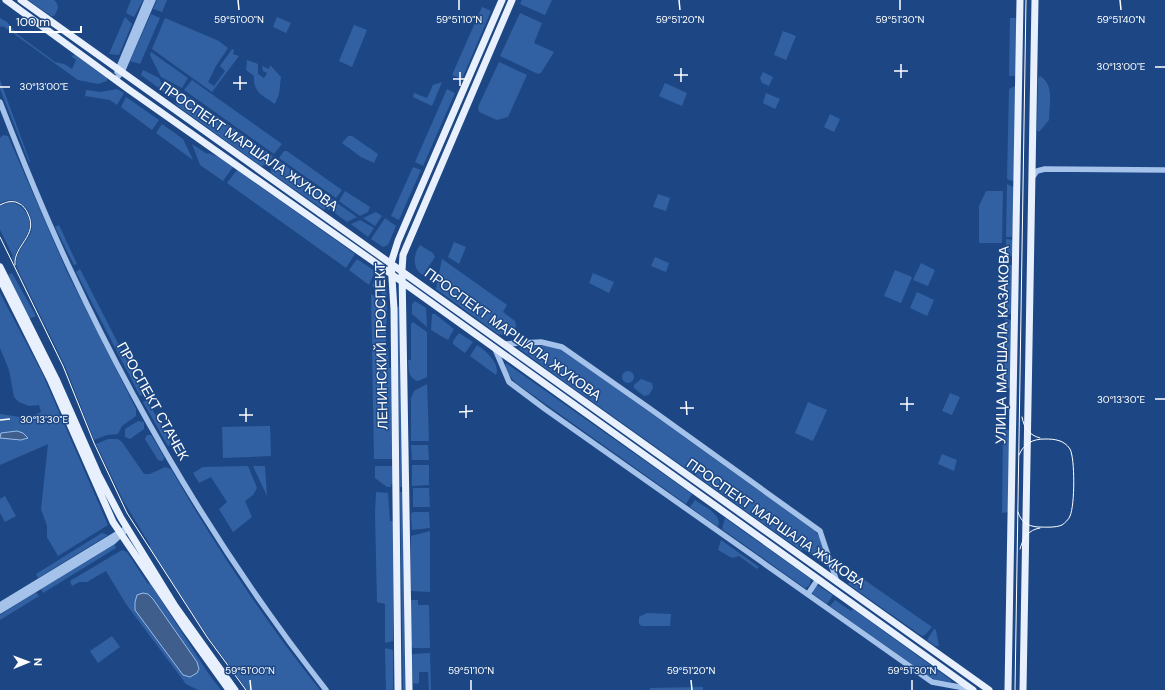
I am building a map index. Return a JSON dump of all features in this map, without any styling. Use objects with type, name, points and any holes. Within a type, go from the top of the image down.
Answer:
[{"type":"main road","name":"ПРОСПЕКТ МАРШАЛА ЖУКОВА","points":[[6,0],[972,689]]},
{"type":"main road","name":"ПРОСПЕКТ МАРШАЛА ЖУКОВА","points":[[21,0],[402,270],[989,690]]},
{"type":"main road","name":"ЛЕНИНСКИЙ ПРОСПЕКТ","points":[[398,690],[392,263],[398,241],[502,0]]},
{"type":"main road","name":"ЛЕНИНСКИЙ ПРОСПЕКТ","points":[[409,690],[402,270],[406,244],[512,0]]},
{"type":"main road","name":"УЛИЦА МАРШАЛА КАЗАКОВА","points":[[1008,690],[1020,0]]},
{"type":"main road","name":"УЛИЦА МАРШАЛА КАЗАКОВА","points":[[1023,690],[1035,0]]},
{"type":"main road","points":[[0,267],[56,379],[101,480],[127,529],[175,606],[235,690]]},
{"type":"main road","points":[[0,279],[47,371],[100,496],[120,534],[132,548],[186,630],[229,690]]},
{"type":"street","points":[[120,70],[147,0]]},
{"type":"street","points":[[116,79],[153,0]]},
{"type":"street","name":"ПРОСПЕКТ СТАЧЕК","points":[[0,102],[34,188],[71,270],[141,408],[186,486],[230,555],[294,648],[326,690]]},
{"type":"street","points":[[1032,160],[1038,166],[1045,169]]},
{"type":"street","points":[[1032,178],[1037,172],[1045,169],[1165,170]]},
{"type":"street","points":[[504,344],[541,342],[562,347],[656,413],[820,531],[837,582]]},
{"type":"street","points":[[495,349],[506,376],[513,386],[932,682],[972,689]]},
{"type":"street","points":[[0,611],[127,529]]},
{"type":"street","points":[[0,605],[120,534]]},
{"type":"street","points":[[808,594],[818,579]]},
{"type":"shaded area","points":[[28,0],[54,0],[58,6],[57,10],[54,16],[51,16]]},
{"type":"shaded area","points":[[131,0],[143,0],[134,17],[126,13]]},
{"type":"shaded area","points":[[157,0],[167,0],[162,12],[153,9]]},
{"type":"shaded area","points":[[522,0],[552,0],[545,15],[520,4]]},
{"type":"shaded area","points":[[482,7],[491,11],[462,79],[452,75]]},
{"type":"shaded area","points":[[520,13],[542,23],[534,43],[554,52],[541,73],[538,74],[500,56]]},
{"type":"shaded area","points":[[151,14],[160,18],[140,64],[130,61]]},
{"type":"shaded area","points":[[125,17],[132,24],[119,55],[109,54]]},
{"type":"shaded area","points":[[277,17],[291,23],[286,33],[273,27]]},
{"type":"shaded area","points":[[0,18],[7,22],[17,34],[55,62],[64,64],[72,69],[76,60],[71,56],[75,55],[107,78],[107,81],[98,84],[78,80],[3,26],[0,26]]},
{"type":"shaded area","points":[[165,18],[219,41],[228,48],[216,66],[208,82],[214,86],[225,71],[220,66],[232,49],[234,50],[233,54],[239,56],[212,92],[152,49]]},
{"type":"shaded area","points":[[1010,18],[1018,18],[1017,76],[1009,76]]},
{"type":"shaded area","points":[[354,25],[367,30],[352,67],[339,61]]},
{"type":"shaded area","points":[[783,31],[796,36],[786,60],[774,55]]},
{"type":"shaded area","points":[[151,52],[188,78],[182,88],[161,77],[150,55]]},
{"type":"shaded area","points":[[247,60],[258,64],[258,74],[264,78],[267,73],[263,71],[262,66],[269,69],[271,66],[281,77],[279,94],[275,104],[257,90],[254,82],[254,76],[246,70]]},
{"type":"shaded area","points":[[499,62],[527,75],[508,117],[497,120],[479,112],[478,107]]},
{"type":"shaded area","points":[[143,70],[159,78],[167,94],[141,75]]},
{"type":"shaded area","points":[[763,72],[773,77],[769,86],[762,83],[760,78]]},
{"type":"shaded area","points":[[1040,76],[1048,85],[1050,102],[1049,120],[1039,132],[1037,130],[1038,78]]},
{"type":"shaded area","points":[[0,80],[30,162],[0,89]]},
{"type":"shaded area","points":[[192,80],[282,144],[274,154],[184,90]]},
{"type":"shaded area","points":[[164,82],[180,90],[175,98],[170,96]]},
{"type":"shaded area","points":[[442,82],[432,106],[413,97],[414,93],[427,98],[433,85]]},
{"type":"shaded area","points":[[665,83],[687,93],[682,106],[659,96]]},
{"type":"shaded area","points":[[1017,85],[1015,179],[1012,181],[1007,179],[1009,89]]},
{"type":"shaded area","points":[[117,89],[124,93],[117,105],[110,100],[85,96],[86,90],[101,92]]},
{"type":"shaded area","points":[[447,89],[455,93],[423,166],[415,162]]},
{"type":"shaded area","points":[[183,93],[273,156],[267,165],[261,166],[175,104]]},
{"type":"shaded area","points":[[766,93],[780,99],[775,109],[763,103]]},
{"type":"shaded area","points":[[126,97],[159,120],[152,130],[121,107]]},
{"type":"shaded area","points":[[830,114],[840,119],[834,132],[824,127]]},
{"type":"shaded area","points":[[162,124],[183,139],[193,160],[156,133]]},
{"type":"shaded area","points":[[3,135],[8,136],[67,272],[136,409],[136,416],[122,426],[118,434],[107,435],[94,440],[65,366],[17,268],[16,260],[18,253],[29,236],[32,229],[32,222],[27,209],[20,203],[11,200],[0,203],[0,138]]},
{"type":"shaded area","points":[[348,136],[352,136],[378,154],[374,163],[361,157],[342,143]]},
{"type":"shaded area","points":[[192,144],[207,154],[208,153],[221,158],[233,167],[223,181],[200,165]]},
{"type":"shaded area","points":[[284,151],[287,151],[342,190],[336,198],[279,158]]},
{"type":"shaded area","points":[[278,160],[335,201],[329,210],[326,208],[324,210],[271,173],[271,169]]},
{"type":"shaded area","points":[[413,167],[421,170],[399,220],[391,216]]},
{"type":"shaded area","points":[[237,170],[355,254],[346,268],[227,183]]},
{"type":"shaded area","points":[[1007,184],[1015,188],[1012,237],[1006,237]]},
{"type":"shaded area","points":[[345,191],[370,207],[368,212],[360,216],[339,201]]},
{"type":"shaded area","points":[[986,191],[1003,191],[1002,243],[979,243],[979,206]]},
{"type":"shaded area","points":[[658,194],[670,198],[666,211],[653,207]]},
{"type":"shaded area","points":[[11,202],[20,206],[25,211],[30,227],[15,255],[14,262],[13,256],[0,230],[0,206]]},
{"type":"shaded area","points":[[337,203],[357,217],[347,222],[332,211]]},
{"type":"shaded area","points":[[376,212],[382,216],[375,226],[363,218]]},
{"type":"shaded area","points":[[385,218],[396,226],[388,245],[383,247],[371,239]]},
{"type":"shaded area","points":[[360,220],[374,228],[368,237],[351,224]]},
{"type":"shaded area","points":[[59,225],[77,264],[74,265],[55,227]]},
{"type":"shaded area","points":[[1006,239],[1014,240],[1013,256],[1006,257]]},
{"type":"shaded area","points":[[454,242],[466,247],[459,264],[448,257]]},
{"type":"shaded area","points":[[420,245],[433,253],[435,257],[423,275],[419,272],[415,265],[416,253]]},
{"type":"shaded area","points":[[655,257],[669,263],[666,272],[651,266]]},
{"type":"shaded area","points":[[357,259],[375,271],[369,285],[349,270]]},
{"type":"shaded area","points":[[442,259],[507,305],[503,312],[515,321],[516,325],[512,333],[505,335],[498,334],[436,289]]},
{"type":"shaded area","points":[[921,263],[935,270],[928,286],[913,280]]},
{"type":"shaded area","points":[[1006,265],[1013,265],[1012,314],[1005,314]]},
{"type":"shaded area","points":[[80,269],[144,394],[140,396],[76,272]]},
{"type":"shaded area","points":[[895,270],[912,277],[901,303],[884,296]]},
{"type":"shaded area","points":[[12,273],[36,316],[29,319],[8,275]]},
{"type":"shaded area","points":[[593,273],[614,282],[609,293],[589,283]]},
{"type":"shaded area","points":[[377,274],[386,284],[387,298],[372,286]]},
{"type":"shaded area","points":[[917,292],[934,300],[927,316],[910,308]]},
{"type":"shaded area","points":[[0,293],[42,373],[108,525],[58,556],[47,537],[47,526],[41,509],[48,444],[0,465],[0,414],[27,418],[41,412],[39,405],[29,406],[19,402],[14,397],[9,370],[0,348]]},
{"type":"shaded area","points":[[371,294],[387,304],[386,344],[372,345]]},
{"type":"shaded area","points":[[415,301],[426,308],[427,327],[412,314],[412,304]]},
{"type":"shaded area","points":[[397,307],[399,307],[403,487],[400,487]]},
{"type":"shaded area","points":[[432,314],[435,314],[454,329],[448,340],[431,330]]},
{"type":"shaded area","points":[[1005,318],[1012,321],[1011,388],[1004,388]]},
{"type":"shaded area","points":[[413,322],[427,332],[427,377],[418,381],[411,376],[408,360],[411,360],[411,324]]},
{"type":"shaded area","points":[[459,333],[473,342],[465,353],[453,344],[453,341]]},
{"type":"shaded area","points":[[477,345],[488,354],[494,362],[497,371],[496,375],[470,356]]},
{"type":"shaded area","points":[[521,345],[550,346],[562,349],[815,531],[821,539],[830,564],[828,567],[803,549],[802,551],[519,349]]},
{"type":"shaded area","points":[[372,348],[388,348],[389,368],[391,368],[392,459],[374,459]]},
{"type":"shaded area","points":[[506,363],[692,494],[686,504],[516,383],[507,371]]},
{"type":"shaded area","points":[[626,371],[630,371],[634,377],[630,383],[626,383],[622,379],[622,375]]},
{"type":"shaded area","points":[[641,379],[652,383],[653,388],[649,395],[644,396],[634,388],[634,385]]},
{"type":"shaded area","points":[[427,384],[429,441],[411,441],[411,398],[414,391]]},
{"type":"shaded area","points":[[950,393],[960,397],[952,415],[942,411]]},
{"type":"shaded area","points":[[147,400],[172,444],[168,446],[143,402]]},
{"type":"shaded area","points":[[808,402],[827,410],[813,441],[795,433]]},
{"type":"shaded area","points":[[138,421],[144,422],[144,429],[130,439],[125,437],[125,429]]},
{"type":"shaded area","points":[[270,426],[271,456],[223,458],[222,427]]},
{"type":"shaded area","points":[[1003,430],[1010,430],[1009,512],[1002,513]]},
{"type":"shaded area","points":[[17,431],[23,433],[28,438],[21,440],[0,438],[1,433]]},
{"type":"shaded area","points":[[147,435],[151,435],[164,457],[163,461],[158,460],[145,439]]},
{"type":"shaded area","points":[[108,439],[118,439],[122,442],[144,474],[150,474],[165,467],[171,469],[241,582],[320,690],[247,690],[208,637],[149,547],[150,545],[124,502],[96,444]]},
{"type":"shaded area","points":[[411,445],[428,445],[429,460],[412,460]]},
{"type":"shaded area","points":[[942,454],[957,460],[954,471],[938,464]]},
{"type":"shaded area","points":[[412,465],[429,465],[429,485],[412,486]]},
{"type":"shaded area","points":[[248,466],[257,488],[253,495],[245,501],[252,517],[233,532],[219,509],[227,502],[211,477],[199,483],[193,473],[203,467]]},
{"type":"shaded area","points":[[253,466],[265,466],[267,496]]},
{"type":"shaded area","points":[[375,466],[392,466],[393,484],[391,484],[391,487],[387,487],[375,478]]},
{"type":"shaded area","points":[[413,488],[429,488],[430,507],[413,507]]},
{"type":"shaded area","points":[[376,492],[388,493],[390,521],[393,521],[393,641],[385,643],[385,604],[377,602]]},
{"type":"shaded area","points":[[400,492],[403,492],[405,690],[403,690]]},
{"type":"shaded area","points":[[5,496],[16,516],[5,522],[0,513],[0,499]]},
{"type":"shaded area","points":[[695,500],[715,514],[719,522],[718,527],[690,507]]},
{"type":"shaded area","points":[[413,512],[429,512],[430,528],[412,530],[411,514]]},
{"type":"shaded area","points":[[725,518],[811,579],[809,586],[805,588],[722,529]]},
{"type":"shaded area","points":[[430,531],[430,592],[411,591],[411,536]]},
{"type":"shaded area","points":[[102,533],[108,535],[38,578],[36,574]]},
{"type":"shaded area","points":[[721,540],[759,567],[757,569],[739,556],[732,558],[718,550]]},
{"type":"shaded area","points":[[114,544],[116,548],[43,593],[41,589]]},
{"type":"shaded area","points":[[122,550],[127,552],[148,584],[150,583],[208,673],[221,690],[198,690],[186,684],[126,604],[106,571],[87,582],[79,582],[72,586],[70,581]]},
{"type":"shaded area","points":[[856,574],[932,627],[925,635],[922,636],[848,584]]},
{"type":"shaded area","points":[[817,585],[833,595],[827,604],[813,594],[813,589]]},
{"type":"shaded area","points":[[36,592],[39,596],[0,620],[0,615]]},
{"type":"shaded area","points":[[143,593],[148,594],[153,599],[197,662],[199,669],[197,673],[190,677],[183,675],[135,610],[137,595]]},
{"type":"shaded area","points":[[411,600],[418,600],[418,605],[429,605],[430,648],[413,648],[411,646]]},
{"type":"shaded area","points":[[835,600],[851,611],[853,609],[951,680],[951,682],[936,680],[928,676],[830,606]]},
{"type":"shaded area","points":[[647,613],[671,614],[670,626],[642,626],[639,624],[639,617]]},
{"type":"shaded area","points":[[934,629],[936,630],[939,646],[935,646],[927,640]]},
{"type":"shaded area","points":[[112,636],[120,647],[98,663],[90,651]]},
{"type":"shaded area","points":[[385,648],[393,650],[393,690],[386,690]]},
{"type":"shaded area","points":[[430,653],[431,690],[429,690],[428,672],[419,672],[419,683],[413,683],[412,655]]},
{"type":"shaded area","points":[[703,687],[703,690],[650,690],[650,688]]},
{"type":"tram line","points":[[1015,690],[1026,0]]},
{"type":"tram line","points":[[0,205],[7,202],[16,202],[20,204],[26,210],[31,222],[28,235],[15,258],[15,265]]},
{"type":"tram line","points":[[0,237],[63,366],[94,443],[127,513],[207,637],[246,690]]},
{"type":"tram line","points":[[1022,417],[1028,430],[1033,435],[1040,438]]},
{"type":"tram line","points":[[1018,512],[1023,521],[1031,526],[1056,527],[1062,525],[1069,518],[1072,510],[1074,482],[1072,454],[1068,446],[1062,442],[1049,439],[1029,442],[1023,447],[1019,455]]},
{"type":"tram line","points":[[1020,549],[1027,535],[1040,528]]}]
